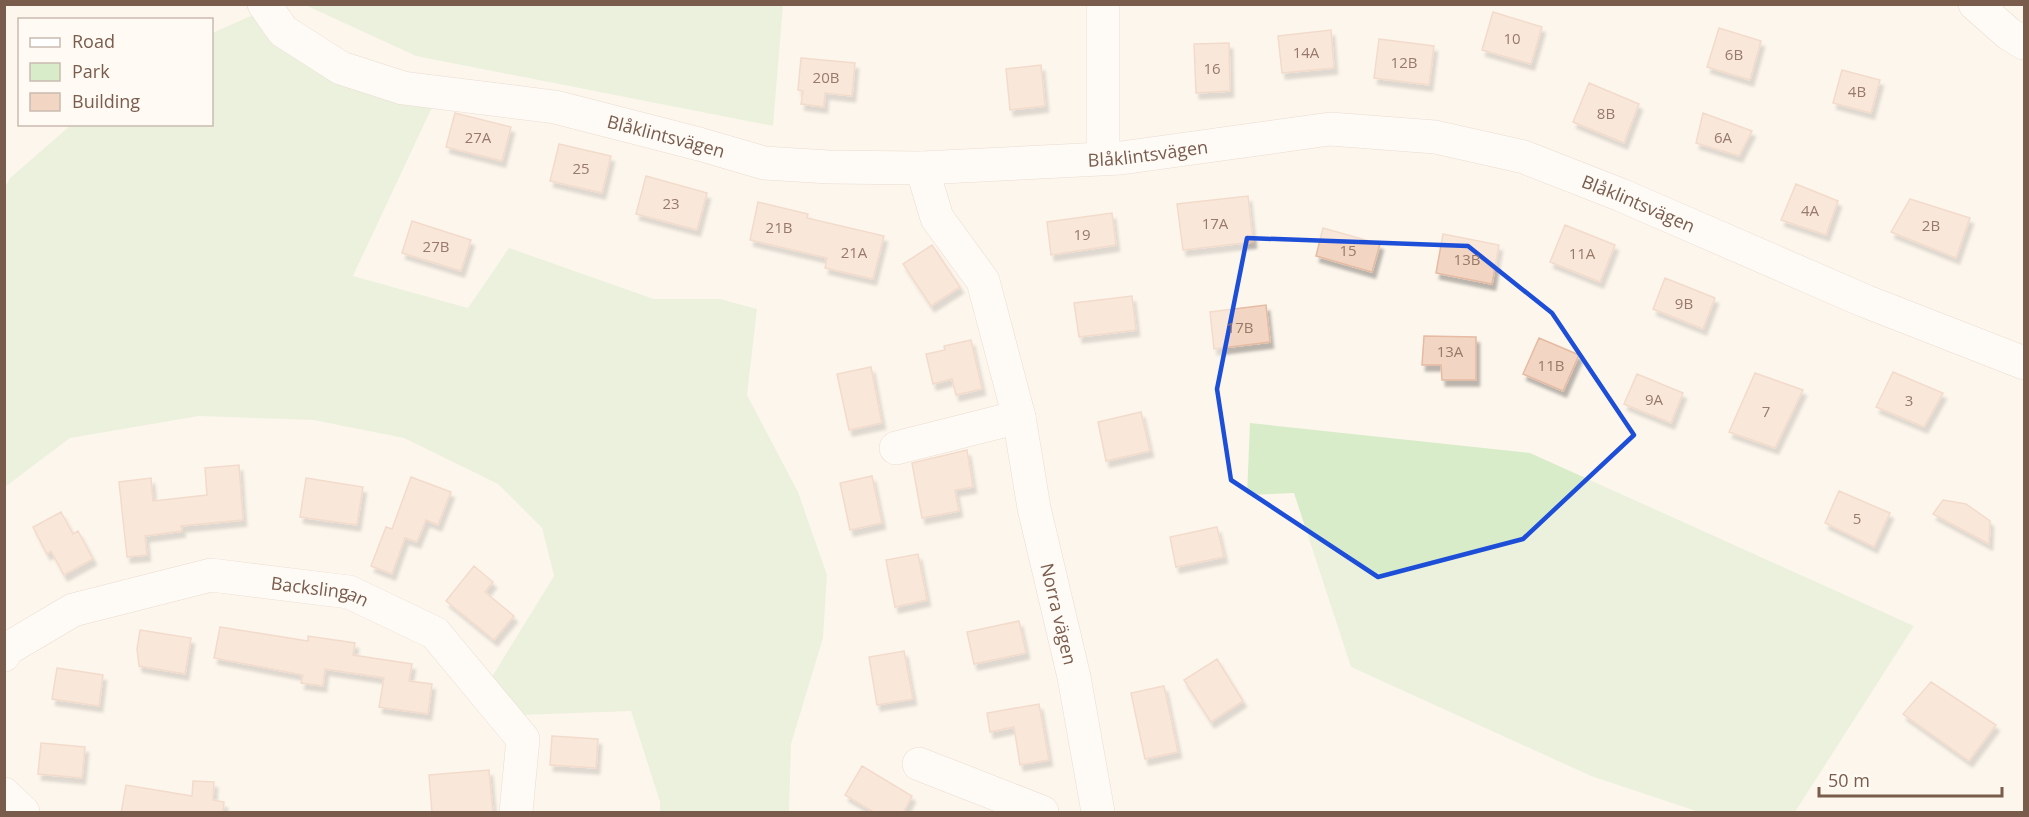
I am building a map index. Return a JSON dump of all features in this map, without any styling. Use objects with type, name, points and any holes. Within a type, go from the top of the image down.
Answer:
[{"type":"street","name":"Blåklintsvägen","points":[[264,4],[283,31],[340,68],[403,88],[555,108],[699,144],[764,163],[829,167],[922,168],[1121,158],[1330,129],[1435,136],[1524,157],[1632,199],[1865,301],[2025,363]]},
{"type":"street","points":[[1103,4],[1103,158]]},
{"type":"street","points":[[1975,4],[2009,34],[2025,43]]},
{"type":"street","name":"Norra vägen","points":[[922,168],[937,218],[983,281],[1019,417],[1034,508],[1074,677],[1098,813]]},
{"type":"street","points":[[896,448],[1019,417]]},
{"type":"street","name":"Backslingan","points":[[4,655],[8,649],[73,610],[211,575],[349,592],[435,633],[523,739],[516,813]]},
{"type":"street","points":[[919,764],[1042,813]]},
{"type":"street","points":[[4,794],[23,813]]},
{"type":"highlighted area","points":[[1247,238],[1468,246],[1552,313],[1634,435],[1523,539],[1378,577],[1231,480],[1217,389]]},
{"type":"green space","points":[[305,5],[783,5],[773,126],[416,56]]},
{"type":"green space","points":[[253,15],[434,103],[353,276],[468,308],[509,248],[654,299],[720,299],[757,309],[747,395],[798,492],[827,575],[823,638],[791,744],[789,812],[660,812],[660,802],[631,711],[522,715],[490,680],[554,576],[542,528],[498,484],[404,438],[313,420],[199,416],[70,438],[5,487],[5,187],[10,178],[70,126],[213,126],[213,33]]},
{"type":"green space","points":[[1250,423],[1530,453],[1914,626],[1795,812],[1699,812],[1591,776],[1351,667],[1294,493],[1247,495]]},
{"type":"building","points":[[1493,12],[1542,27],[1531,64],[1482,50]]},
{"type":"building","points":[[1719,28],[1761,41],[1750,80],[1707,67]]},
{"type":"building","points":[[1331,30],[1334,68],[1282,73],[1278,36]]},
{"type":"building","points":[[1379,39],[1434,46],[1429,85],[1374,78]]},
{"type":"building","points":[[1229,43],[1230,91],[1196,93],[1194,44]]},
{"type":"building","points":[[801,58],[855,63],[852,96],[825,93],[824,107],[801,104],[803,91],[798,90]]},
{"type":"building","points":[[1041,65],[1045,106],[1010,110],[1006,69]]},
{"type":"building","points":[[1842,70],[1880,80],[1871,113],[1833,103]]},
{"type":"building","points":[[1589,83],[1639,104],[1624,143],[1573,122]]},
{"type":"building","points":[[455,113],[511,127],[502,161],[446,147]]},
{"type":"building","points":[[1703,113],[1752,131],[1739,156],[1696,143]]},
{"type":"building","points":[[559,144],[611,156],[602,193],[550,181]]},
{"type":"building","points":[[646,176],[707,193],[697,230],[636,214]]},
{"type":"building","points":[[1796,184],[1838,201],[1826,235],[1781,220]]},
{"type":"building","points":[[1248,196],[1253,242],[1183,250],[1177,204]]},
{"type":"building","points":[[1910,199],[1970,218],[1956,258],[1891,232]]},
{"type":"building","points":[[758,202],[808,214],[807,218],[884,236],[873,279],[825,268],[827,258],[750,240]]},
{"type":"building","points":[[1112,213],[1116,245],[1051,255],[1047,222]]},
{"type":"building","points":[[412,221],[471,240],[461,271],[402,253]]},
{"type":"building","points":[[1565,225],[1615,245],[1600,282],[1550,262]]},
{"type":"building","points":[[1323,228],[1380,244],[1372,272],[1316,256]]},
{"type":"building","points":[[1443,234],[1499,245],[1492,284],[1436,273]]},
{"type":"building","points":[[932,245],[960,287],[931,306],[903,264]]},
{"type":"building","points":[[1665,278],[1715,298],[1703,329],[1653,309]]},
{"type":"building","points":[[1132,296],[1136,330],[1079,337],[1074,303]]},
{"type":"building","points":[[1266,305],[1270,342],[1214,349],[1210,312]]},
{"type":"building","points":[[1424,336],[1476,337],[1476,380],[1442,380],[1441,365],[1422,365]]},
{"type":"building","points":[[1539,338],[1579,355],[1563,391],[1523,374]]},
{"type":"building","points":[[971,340],[982,389],[956,395],[952,379],[933,384],[926,354],[945,350],[944,346]]},
{"type":"building","points":[[871,367],[882,423],[849,430],[837,374]]},
{"type":"building","points":[[1893,372],[1943,393],[1924,427],[1876,407]]},
{"type":"building","points":[[1755,373],[1803,390],[1775,448],[1729,432]]},
{"type":"building","points":[[1637,374],[1683,393],[1671,423],[1624,404]]},
{"type":"building","points":[[1141,412],[1150,451],[1106,461],[1098,422]]},
{"type":"building","points":[[967,450],[973,487],[955,490],[959,511],[922,518],[912,463]]},
{"type":"building","points":[[239,465],[243,520],[181,526],[182,531],[145,536],[147,555],[127,557],[119,482],[151,478],[153,501],[207,495],[205,468]]},
{"type":"building","points":[[872,476],[882,523],[850,530],[840,483]]},
{"type":"building","points":[[411,477],[451,492],[438,525],[426,520],[417,542],[405,538],[392,574],[371,566],[386,527],[392,529]]},
{"type":"building","points":[[306,478],[363,487],[357,525],[300,517]]},
{"type":"building","points":[[1839,491],[1890,513],[1874,547],[1825,523]]},
{"type":"building","points":[[1943,500],[1966,504],[1990,521],[1989,544],[1933,514]]},
{"type":"building","points":[[61,512],[73,534],[78,531],[93,559],[64,575],[51,551],[47,554],[33,527]]},
{"type":"building","points":[[1217,527],[1224,557],[1176,567],[1170,537]]},
{"type":"building","points":[[918,554],[927,600],[895,607],[886,560]]},
{"type":"building","points":[[474,566],[493,582],[485,592],[514,616],[494,640],[446,601]]},
{"type":"building","points":[[1019,621],[1026,653],[974,664],[967,632]]},
{"type":"building","points":[[220,627],[308,641],[308,636],[355,643],[353,655],[412,664],[409,681],[432,684],[428,714],[379,707],[384,678],[325,669],[323,686],[301,683],[303,675],[214,658]]},
{"type":"building","points":[[140,630],[191,638],[185,674],[139,666],[137,649]]},
{"type":"building","points":[[904,651],[913,699],[877,705],[869,657]]},
{"type":"building","points":[[1217,659],[1243,701],[1211,722],[1184,680]]},
{"type":"building","points":[[57,668],[103,675],[99,706],[52,699]]},
{"type":"building","points":[[1931,682],[1996,725],[1969,761],[1903,714]]},
{"type":"building","points":[[1164,686],[1178,752],[1145,759],[1131,693]]},
{"type":"building","points":[[1039,704],[1049,760],[1020,765],[1014,727],[990,732],[987,713]]},
{"type":"building","points":[[552,736],[598,739],[596,768],[550,765]]},
{"type":"building","points":[[41,743],[85,747],[82,778],[38,774]]},
{"type":"building","points":[[862,766],[912,796],[903,813],[875,813],[845,795]]},
{"type":"building","points":[[489,770],[493,813],[432,813],[429,775]]},
{"type":"building","points":[[193,781],[214,782],[213,800],[224,802],[223,813],[121,813],[126,785],[192,796]]}]
